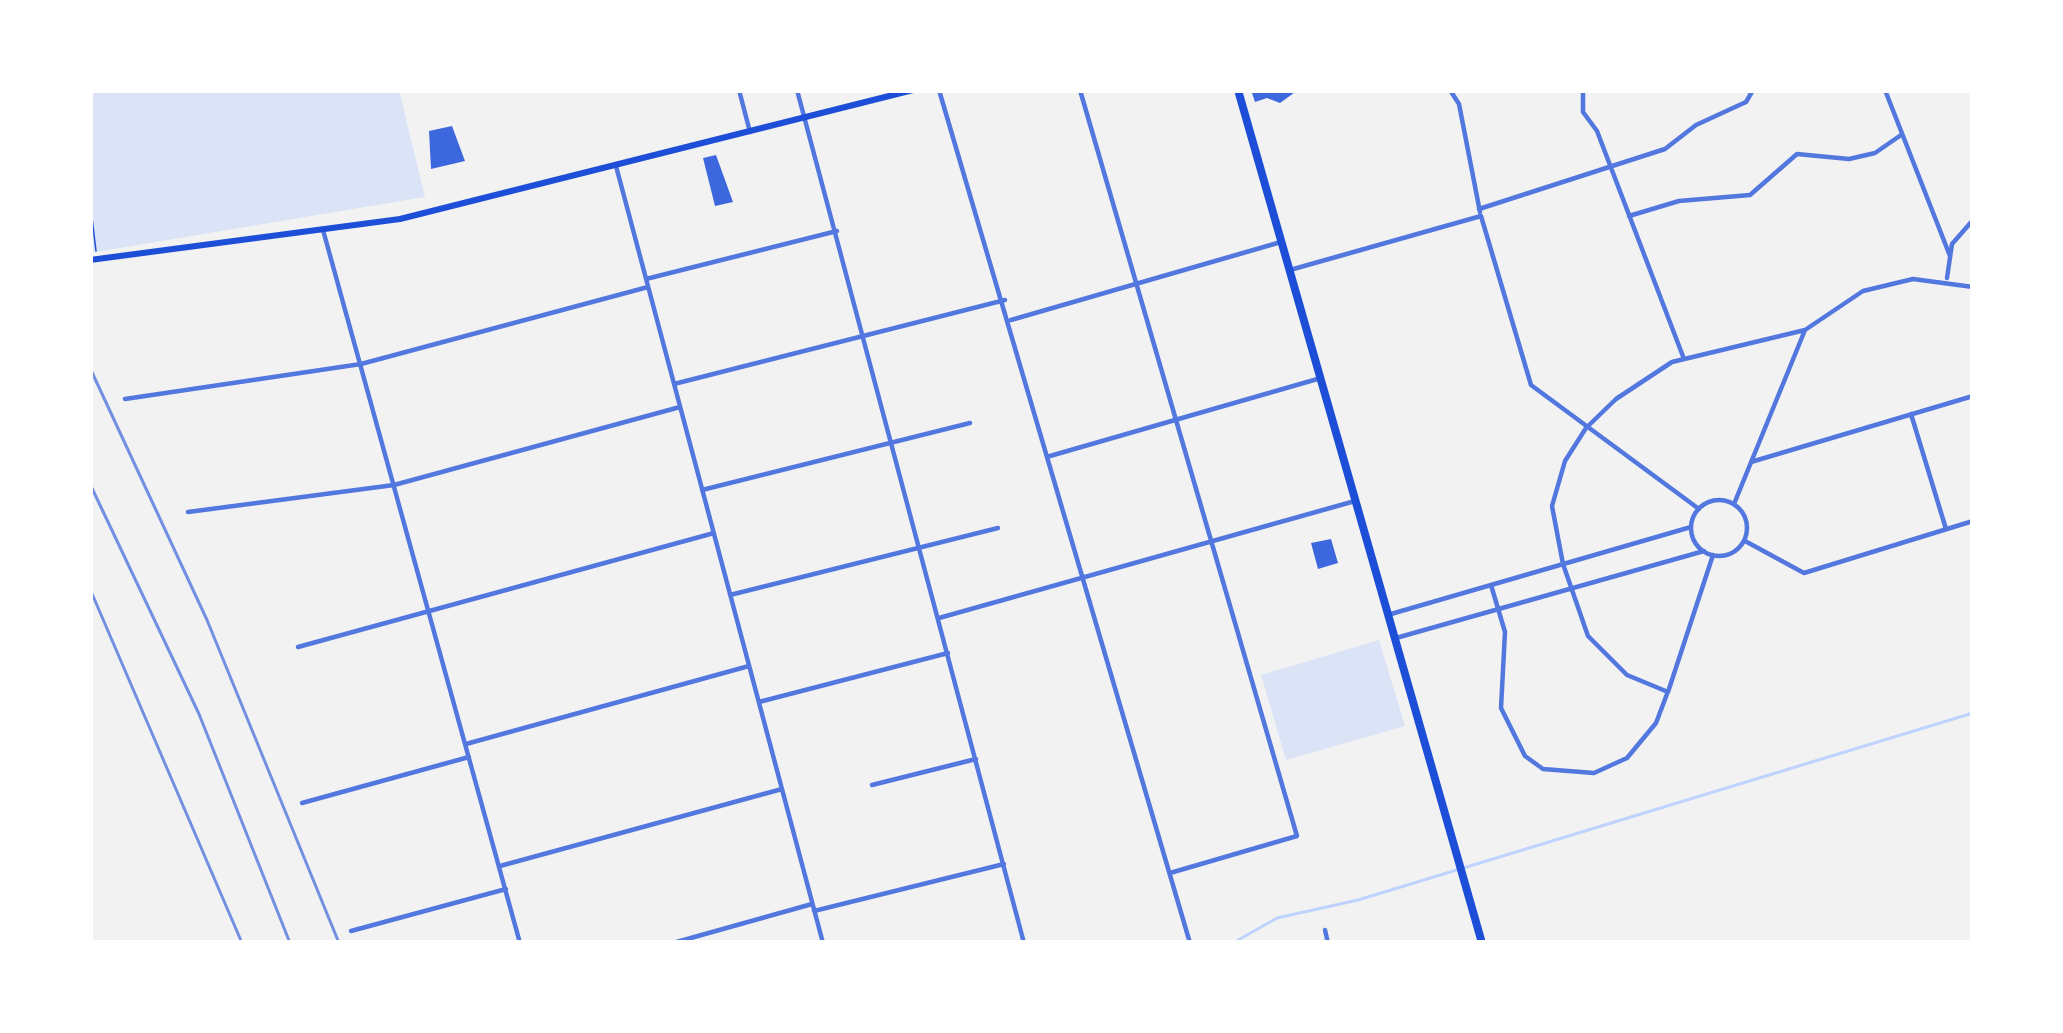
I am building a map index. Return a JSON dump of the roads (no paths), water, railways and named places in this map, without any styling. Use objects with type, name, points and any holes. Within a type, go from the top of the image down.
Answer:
[{"type":"main road","points":[[94,260],[400,219],[913,90]]},
{"type":"main road","points":[[1238,90],[1482,943]]},
{"type":"street","points":[[739,90],[750,132]]},
{"type":"street","points":[[797,90],[1024,943]]},
{"type":"street","points":[[939,90],[1011,320],[1190,943]]},
{"type":"street","points":[[1080,90],[1298,836],[1170,873]]},
{"type":"street","points":[[1450,90],[1459,104],[1480,214],[1531,385],[1699,509]]},
{"type":"street","points":[[1583,90],[1583,112],[1598,131],[1684,359]]},
{"type":"street","points":[[1290,270],[1480,214],[1665,149],[1696,124],[1746,102],[1753,90]]},
{"type":"street","points":[[1885,90],[1950,256]]},
{"type":"street","points":[[1629,216],[1678,201],[1750,195],[1797,154],[1849,159],[1875,153],[1901,135]]},
{"type":"street","points":[[616,166],[823,943]]},
{"type":"street","points":[[1947,280],[1952,244],[1973,220]]},
{"type":"street","points":[[323,230],[520,943]]},
{"type":"street","points":[[125,399],[361,364],[837,231]]},
{"type":"street","points":[[1011,320],[1281,242]]},
{"type":"street","points":[[1668,692],[1627,675],[1588,636],[1570,588],[1552,506],[1565,461],[1586,428],[1616,399],[1684,359],[1805,330],[1863,291],[1913,279],[1973,287]]},
{"type":"street","points":[[674,384],[1005,300]]},
{"type":"street","points":[[1734,504],[1805,330]]},
{"type":"street","points":[[1050,456],[1321,378]]},
{"type":"street","points":[[1751,462],[1973,396]]},
{"type":"street","points":[[188,512],[394,485],[680,407]]},
{"type":"street","points":[[1911,414],[1946,530]]},
{"type":"street","points":[[702,490],[970,423]]},
{"type":"street","points":[[939,618],[1356,500]]},
{"type":"street","points":[[1389,614],[1691,527],[1699,509],[1717,500],[1734,504],[1746,519],[1744,541],[1729,554],[1704,551],[1691,527]]},
{"type":"street","points":[[1744,541],[1804,573],[1973,521]]},
{"type":"street","points":[[730,595],[998,528]]},
{"type":"street","points":[[298,647],[714,533]]},
{"type":"street","points":[[1396,638],[1704,551]]},
{"type":"street","points":[[1491,585],[1506,651],[1502,708],[1517,745],[1543,769],[1594,773],[1627,758],[1656,723],[1712,555]]},
{"type":"street","points":[[759,702],[948,653]]},
{"type":"street","points":[[466,744],[749,666]]},
{"type":"street","points":[[302,803],[469,757]]},
{"type":"street","points":[[872,785],[976,759]]},
{"type":"street","points":[[500,866],[782,789]]},
{"type":"street","points":[[673,943],[1004,863]]},
{"type":"street","points":[[351,932],[506,889]]},
{"type":"street","points":[[1325,930],[1328,943]]},
{"type":"waterway","points":[[1233,943],[1277,918],[1358,900],[1973,713]]},
{"type":"railway","points":[[90,368],[207,620],[339,943]]},
{"type":"railway","points":[[90,484],[199,714],[290,943]]},
{"type":"railway","points":[[90,589],[242,943]]}]
